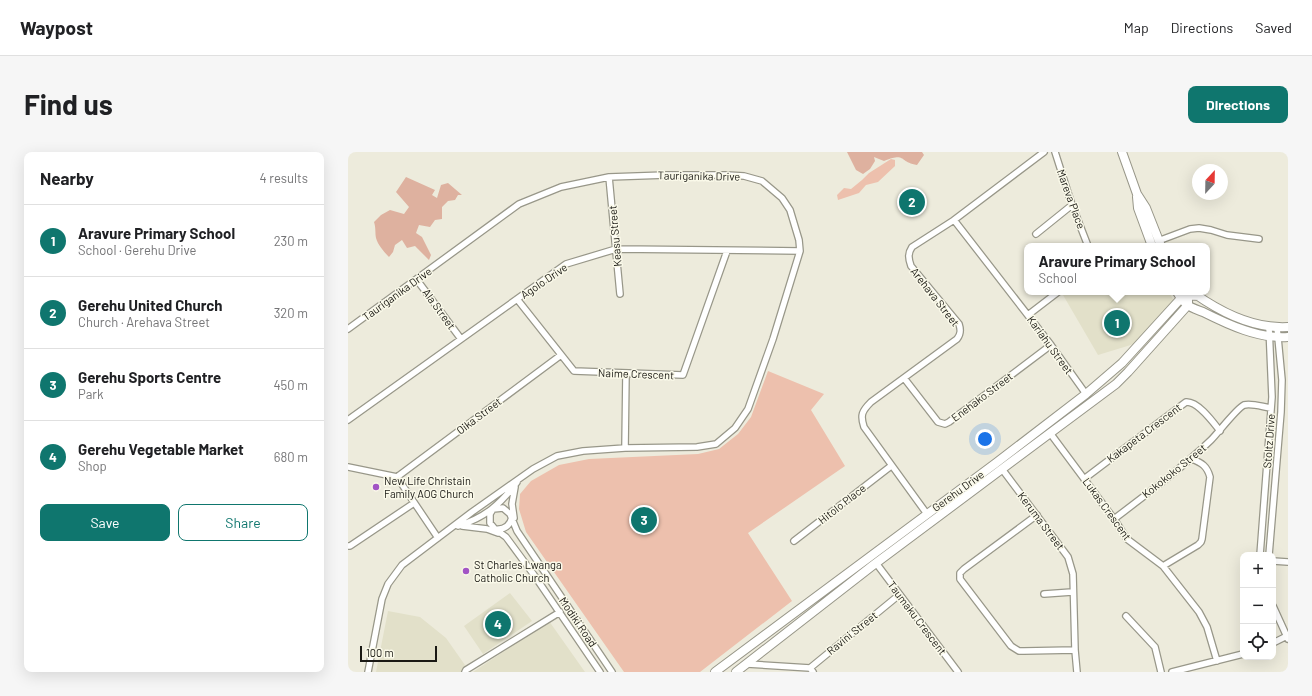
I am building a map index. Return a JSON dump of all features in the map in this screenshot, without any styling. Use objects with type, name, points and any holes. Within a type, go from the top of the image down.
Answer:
[{"type":"street","name":"Arehava Street","points":[[926,514],[891,466],[862,422],[862,413],[871,402],[958,339],[961,332],[959,324],[911,266],[908,256],[912,247],[954,220],[1044,152]]},
{"type":"street","name":"Mareva Place","points":[[1054,152],[1087,243]]},
{"type":"street","points":[[1122,152],[1137,194],[1138,208],[1156,243]]},
{"type":"street","name":"Tauriganika Drive","points":[[348,329],[519,204],[561,188],[609,177],[666,175],[744,176],[762,182],[782,198],[790,210],[799,240],[800,252],[773,339],[748,409],[735,428],[716,444],[697,447],[625,448],[583,451],[557,456],[533,469],[472,512],[402,565],[388,584],[382,599],[368,672]]},
{"type":"street","name":"Keasu Street","points":[[609,177],[620,294]]},
{"type":"street","points":[[1036,234],[1072,205]]},
{"type":"street","name":"Kariahu Street","points":[[954,220],[1051,345],[1086,394]]},
{"type":"street","points":[[1159,243],[1190,229],[1199,228],[1259,239]]},
{"type":"street","name":"Agolo Drive","points":[[348,420],[566,264],[616,250],[800,252]]},
{"type":"street","name":"Naime Crescent","points":[[516,299],[574,371],[683,376],[727,251]]},
{"type":"street","name":"Ala Street","points":[[417,280],[460,339]]},
{"type":"street","points":[[1028,315],[1054,295]]},
{"type":"street","name":"Gerehu Drive","points":[[715,672],[996,463],[1086,394],[1122,363],[1186,295]]},
{"type":"street","points":[[1187,295],[1188,305],[1229,324],[1268,336],[1288,336]]},
{"type":"street","points":[[1189,295],[1232,316],[1258,325],[1269,327],[1288,327]]},
{"type":"street","name":"Gerehu Drive","points":[[736,672],[876,563],[1120,380],[1188,305]]},
{"type":"street","name":"Stoltz Drive","points":[[1260,552],[1272,390],[1268,336],[1269,327]]},
{"type":"street","name":"Stoltz Drive","points":[[1269,552],[1285,380],[1278,327]]},
{"type":"street","name":"Enehako Street","points":[[904,378],[938,422],[945,424],[1051,345]]},
{"type":"street","name":"Oika Street","points":[[397,477],[561,355]]},
{"type":"street","points":[[625,448],[626,373]]},
{"type":"street","name":"Kakapeta Crescent","points":[[1084,479],[1186,402],[1195,404],[1220,431]]},
{"type":"street","name":"Kokokoko Street","points":[[1114,519],[1192,459],[1220,431],[1236,412],[1245,405],[1271,408]]},
{"type":"street","name":"Lukas Crescent","points":[[1050,433],[1114,519],[1127,539],[1163,566],[1199,612],[1207,627],[1217,661]]},
{"type":"street","points":[[1163,566],[1198,545],[1202,538],[1210,477],[1203,464],[1192,459]]},
{"type":"street","name":"Hitolo Place","points":[[794,541],[891,466]]},
{"type":"street","points":[[348,467],[397,477],[438,538]]},
{"type":"street","name":"Keruma Street","points":[[1002,469],[1068,557],[1072,574],[1077,672]]},
{"type":"street","points":[[514,523],[512,504],[514,488],[520,478]]},
{"type":"street","name":"Tauriganika Drive","points":[[454,527],[474,521],[493,509],[508,495],[520,478]]},
{"type":"street","points":[[348,546],[414,503]]},
{"type":"street","points":[[503,508],[510,514],[512,517],[510,523],[506,527],[500,530],[496,529],[490,523],[490,514],[493,509],[503,508]]},
{"type":"street","points":[[1037,515],[964,568],[960,573],[960,578],[1011,646],[1015,649],[1024,652],[1075,650]]},
{"type":"street","name":"Modiki Road","points":[[512,517],[517,531],[612,672]]},
{"type":"street","points":[[454,527],[464,526],[487,529],[506,537]]},
{"type":"street","name":"Modiki Road","points":[[496,529],[506,537],[534,575],[600,672]]},
{"type":"street","points":[[1276,561],[1288,562]]},
{"type":"street","name":"Taumaku Crescent","points":[[876,563],[958,672]]},
{"type":"street","points":[[1044,594],[1072,592]]},
{"type":"street","name":"Ravini Street","points":[[811,670],[899,595]]},
{"type":"street","points":[[465,672],[560,612]]},
{"type":"street","points":[[1276,612],[1288,638],[1276,642]]},
{"type":"street","points":[[1126,616],[1155,647],[1161,672]]},
{"type":"street","points":[[1172,672],[1240,655]]},
{"type":"street","points":[[747,664],[811,670]]},
{"type":"shaded area","points":[[847,152],[922,152],[924,155],[917,165],[911,164],[902,158],[896,157],[884,161],[874,157],[875,161],[870,169],[863,174],[856,170]]},
{"type":"shaded area","points":[[891,159],[895,160],[895,166],[878,182],[866,185],[859,193],[838,200],[837,195],[844,188],[851,189],[869,173]]},
{"type":"shaded area","points":[[406,177],[435,190],[432,195],[437,198],[441,185],[448,183],[462,195],[458,195],[455,200],[448,201],[442,207],[442,219],[435,220],[430,227],[419,225],[416,233],[422,237],[431,255],[429,260],[415,246],[407,248],[402,240],[395,245],[393,252],[389,257],[383,251],[376,238],[374,222],[381,215],[390,210],[404,214],[409,207],[396,192]]},
{"type":"shaded area","points":[[1063,295],[1171,295],[1174,301],[1134,344],[1098,355]]},
{"type":"shaded area","points":[[768,371],[824,394],[811,410],[845,466],[748,533],[792,601],[700,672],[624,672],[526,532],[519,509],[520,494],[531,481],[559,465],[589,459],[698,454],[719,449],[738,434],[751,417]]},
{"type":"shaded area","points":[[510,593],[532,621],[483,654],[464,626]]},
{"type":"shaded area","points":[[388,611],[420,617],[446,638],[465,665],[463,672],[376,672]]},
{"type":"shaded area","points":[[549,621],[585,672],[473,672]]},
{"type":"place","name":"Gerehu United Church","points":[[912,202]]},
{"type":"place","name":"Aravure Primary School","points":[[1117,323]]},
{"type":"place","name":"New Life Christain Family AOG Church","points":[[376,487]]},
{"type":"place","name":"Gerehu Sports Centre","points":[[644,520]]},
{"type":"place","name":"St Charles Lwanga Catholic Church","points":[[466,571]]},
{"type":"place","name":"Gerehu Vegetable Market","points":[[498,624]]}]
